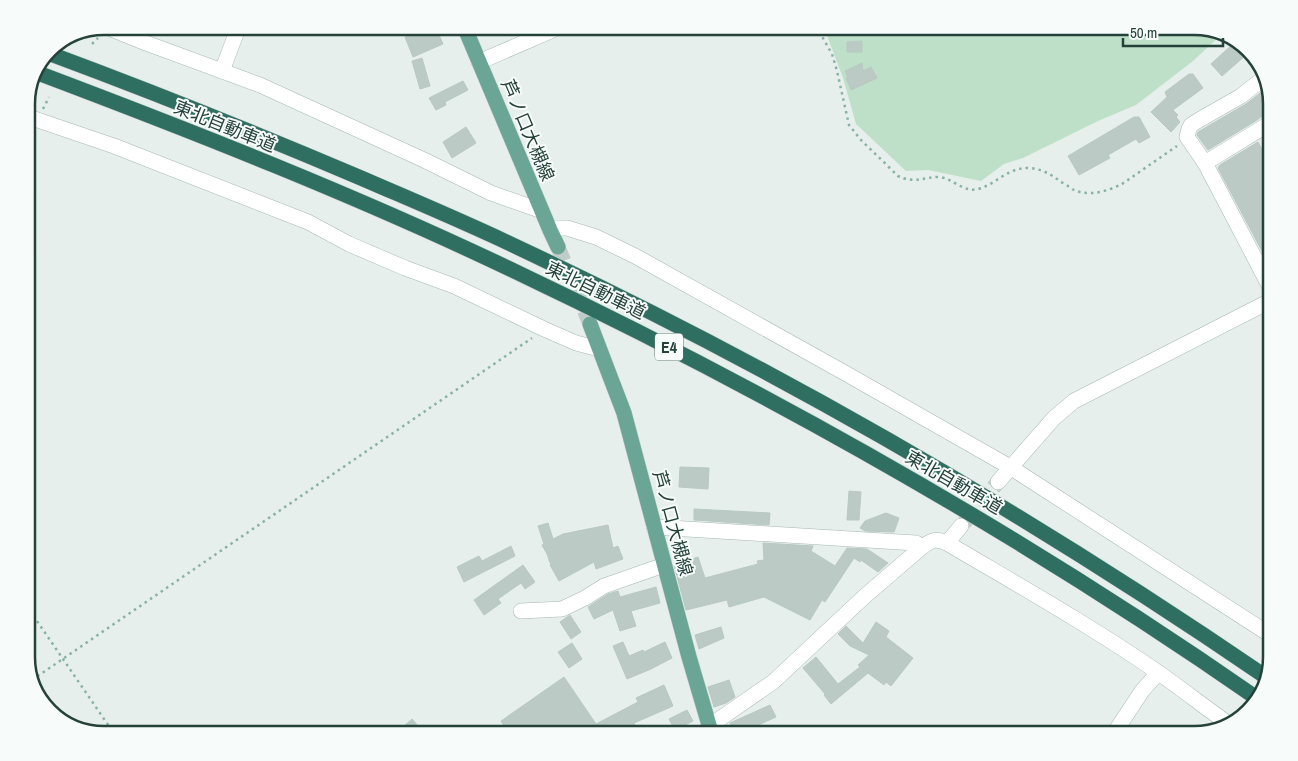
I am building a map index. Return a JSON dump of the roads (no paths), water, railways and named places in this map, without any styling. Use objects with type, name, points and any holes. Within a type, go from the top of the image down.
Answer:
[{"type":"highway","name":"東北自動車道","points":[[55,56],[132,84],[256,134],[410,199],[518,247],[649,311],[752,364],[873,431],[994,502],[1164,608],[1261,674]]},
{"type":"highway","name":"東北自動車道","points":[[42,74],[254,157],[400,219],[508,268],[742,384],[860,449],[982,520],[1152,627],[1252,695]]},
{"type":"main road","name":"芦ノ口大槻線","points":[[468,35],[558,247]]},
{"type":"main road","name":"芦ノ口大槻線","points":[[590,324],[624,413],[709,726]]},
{"type":"street","points":[[128,35],[260,85],[424,160],[491,193],[542,211]]},
{"type":"street","points":[[222,71],[236,35]]},
{"type":"street","points":[[479,62],[541,35]]},
{"type":"street","points":[[1259,82],[1241,96],[1191,125],[1187,138],[1205,163],[1263,274]]},
{"type":"street","points":[[35,119],[114,146],[308,222],[349,244],[454,286],[576,343],[599,349]]},
{"type":"street","points":[[1205,163],[1263,128]]},
{"type":"street","points":[[550,230],[561,228],[579,231],[596,237],[635,256],[845,373],[1010,467],[1263,630]]},
{"type":"street","points":[[998,482],[1054,418],[1074,401],[1263,305]]},
{"type":"street","points":[[947,543],[961,526]]},
{"type":"street","points":[[654,527],[916,543],[922,546]]},
{"type":"street","points":[[716,726],[773,682],[922,546],[930,540],[939,539],[1103,637],[1158,673],[1223,720]]},
{"type":"street","points":[[522,611],[562,609],[604,586],[664,565]]},
{"type":"street","points":[[1119,726],[1142,691],[1158,673]]},
{"type":"tunnel","points":[[558,247],[590,324]]},
{"type":"tunnel","points":[[964,523],[998,482]]}]
